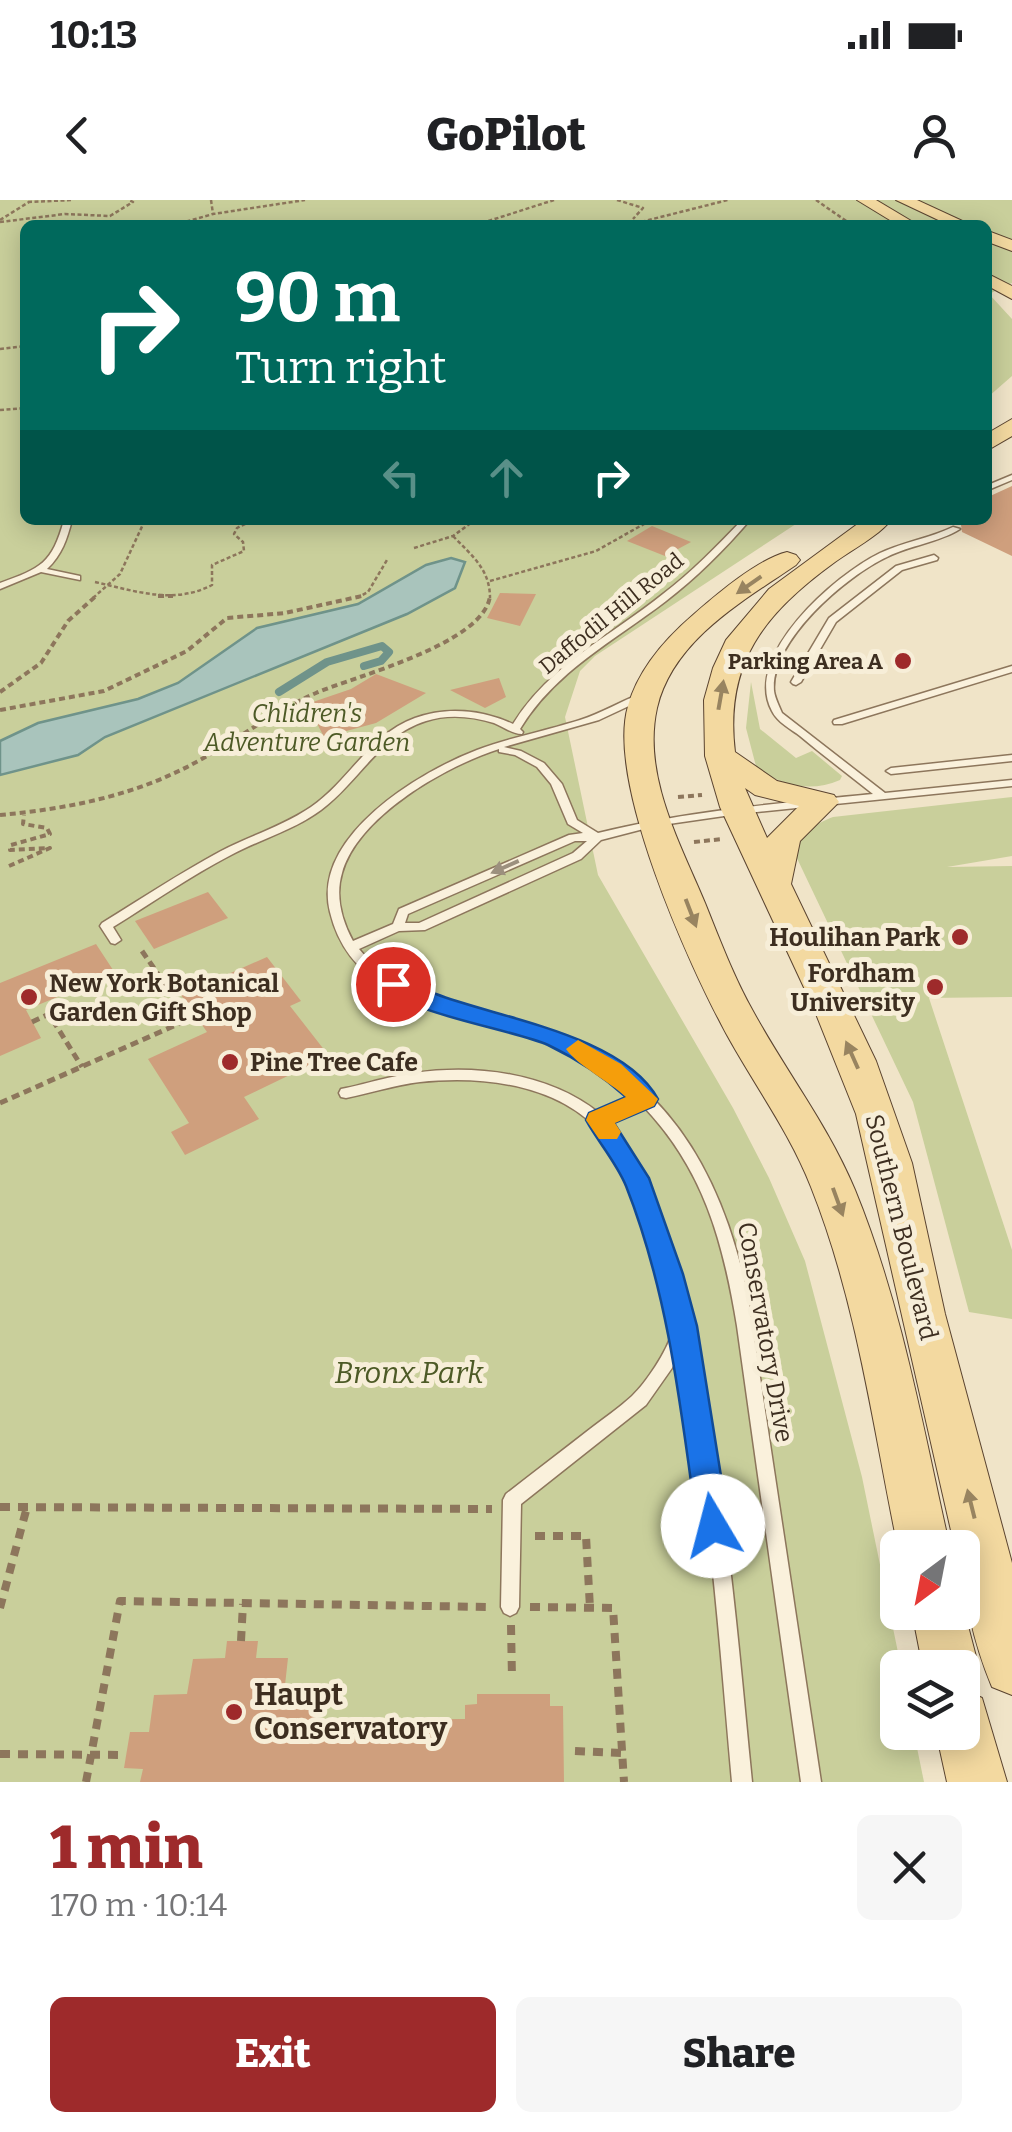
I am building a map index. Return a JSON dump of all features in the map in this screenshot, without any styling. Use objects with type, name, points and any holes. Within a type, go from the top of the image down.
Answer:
[{"type":"main road","points":[[852,200],[881,220]]},
{"type":"main road","points":[[865,200],[901,220]]},
{"type":"main road","points":[[888,200],[926,220]]},
{"type":"main road","points":[[904,200],[951,220]]},
{"type":"main road","name":"Southern Boulevard","points":[[837,525],[698,624],[666,659],[647,694],[639,748],[643,783],[674,820],[720,984],[809,1139],[850,1234],[920,1530]]},
{"type":"main road","name":"Southern Boulevard","points":[[872,525],[785,587],[742,634],[727,666],[718,703],[720,756],[732,825],[774,884],[877,1116],[922,1313],[1012,1666]]},
{"type":"main road","points":[[720,756],[772,791],[823,802]]},
{"type":"main road","points":[[774,884],[784,837],[823,802]]},
{"type":"main road","points":[[970,1750],[977,1782]]},
{"type":"lane","points":[[0,586],[42,570],[61,552],[67,525]]},
{"type":"lane","name":"Daffodil Hill Road","points":[[515,729],[533,703],[583,656],[666,596],[741,525]]},
{"type":"lane","points":[[881,795],[778,714],[768,696],[769,678],[797,625],[817,602],[875,559],[956,529]]},
{"type":"lane","points":[[796,682],[832,620],[899,568],[934,558]]},
{"type":"lane","points":[[42,570],[77,578]]},
{"type":"lane","points":[[838,722],[1012,669]]},
{"type":"lane","points":[[597,837],[577,856],[421,926],[398,926],[349,948],[334,914],[333,893],[344,850],[387,808],[454,763],[593,719],[647,694]]},
{"type":"lane","points":[[115,940],[106,926],[227,852],[315,809],[340,790],[396,730],[422,719],[463,714],[492,718],[515,729],[525,740]]},
{"type":"lane","points":[[496,750],[528,756],[548,770],[560,785],[572,822],[597,837]]},
{"type":"lane","points":[[890,771],[1012,758]]},
{"type":"lane","points":[[398,926],[403,912],[573,837],[597,837],[674,820],[732,825],[823,802],[1012,782]]},
{"type":"lane","name":"Conservatory Drive","points":[[349,948],[393,984],[428,1000],[535,1029],[612,1070],[670,1125],[703,1178],[718,1206],[731,1258],[810,1782]]},
{"type":"lane","points":[[346,1093],[420,1077],[491,1076],[558,1094],[598,1120],[636,1178],[683,1326],[709,1494],[742,1782]]},
{"type":"lane","points":[[598,1120],[645,1099]]},
{"type":"lane","points":[[510,1607],[512,1500],[640,1400],[666,1364],[683,1326]]},
{"type":"path","points":[[0,221],[30,201],[74,200]]},
{"type":"path","points":[[0,221],[70,214],[106,217],[128,208],[132,200]]},
{"type":"path","points":[[211,200],[213,214]]},
{"type":"path","points":[[192,220],[305,200]]},
{"type":"path","points":[[492,220],[554,200]]},
{"type":"path","points":[[616,200],[642,208],[632,220]]},
{"type":"path","points":[[643,220],[728,200]]},
{"type":"path","points":[[816,200],[845,220]]},
{"type":"path","points":[[0,692],[41,663],[68,621],[120,574],[143,525]]},
{"type":"path","points":[[94,582],[163,597],[197,593],[212,584],[212,565],[244,551],[243,542],[234,534],[242,525]]},
{"type":"path","points":[[414,548],[452,536],[468,525]]},
{"type":"path","points":[[490,582],[597,548],[644,525]]},
{"type":"path","points":[[0,815],[24,815],[169,776],[316,692],[360,679],[449,639],[474,622],[490,602],[490,582],[475,556],[452,536]]},
{"type":"path","points":[[0,710],[104,691],[188,651],[227,618],[285,613],[359,598],[368,592],[387,560]]},
{"type":"path","points":[[674,820],[705,794]]},
{"type":"path","points":[[8,866],[50,848],[10,850],[12,845],[50,834],[47,828],[23,824],[24,815]]},
{"type":"path","points":[[674,820],[732,825]]},
{"type":"path","points":[[0,1103],[193,1017],[142,951]]},
{"type":"path","points":[[32,1022],[49,1014],[82,1067]]},
{"type":"path","points":[[0,1507],[511,1509]]},
{"type":"path","points":[[1,1602],[27,1508]]},
{"type":"path","points":[[512,1536],[586,1536],[590,1608]]},
{"type":"path","points":[[86,1782],[120,1602],[612,1608],[624,1782]]},
{"type":"path","points":[[241,1640],[242,1603]]},
{"type":"path","points":[[510,1607],[512,1679]]},
{"type":"path","points":[[576,1751],[622,1753]]},
{"type":"path","points":[[0,1754],[126,1755]]},
{"type":"green space","name":"Bronx Park","points":[[0,200],[1012,200],[1012,283],[992,293],[992,220],[20,220],[20,525],[794,525],[595,656],[580,671],[565,717],[598,875],[733,1108],[805,1261],[862,1477],[880,1565],[880,1630],[893,1630],[898,1650],[880,1650],[880,1750],[917,1750],[924,1782],[0,1782]]},
{"type":"green space","name":"Bronx Park","points":[[992,297],[1012,319],[1012,376],[992,394]]},
{"type":"green space","points":[[751,682],[760,729],[796,758],[812,751],[842,776],[840,780],[797,786],[757,770],[746,728]]},
{"type":"green space","points":[[1012,797],[1012,856],[947,867],[1012,866],[1012,997],[929,998],[1012,1250],[1012,1319],[969,1312],[913,1102],[794,852],[809,830],[833,817]]},
{"type":"water","points":[[451,558],[465,562],[455,588],[407,614],[105,737],[78,755],[0,775],[0,741],[38,723],[138,699],[178,683],[257,628],[358,604],[426,565]]},
{"type":"building","points":[[1012,486],[1012,556],[962,532],[961,525],[992,525],[992,495]]},
{"type":"building","points":[[652,526],[691,542],[665,556],[627,541]]},
{"type":"building","points":[[500,593],[536,594],[520,626],[487,618]]},
{"type":"building","points":[[376,674],[426,693],[376,723],[324,737],[307,704],[351,689]]},
{"type":"building","points":[[499,678],[506,697],[485,708],[450,690]]},
{"type":"building","points":[[208,892],[228,918],[154,949],[135,921]]},
{"type":"building","name":"New York Botanical Garden Gift Shop","points":[[96,944],[115,973],[26,1010],[41,1038],[0,1056],[0,983]]},
{"type":"building","points":[[267,957],[301,1001],[290,1006],[329,1056],[244,1097],[259,1119],[185,1155],[171,1132],[189,1123],[148,1059],[207,1032],[181,995]]},
{"type":"building","name":"Haupt Conservatory","points":[[227,1641],[258,1641],[256,1658],[288,1658],[284,1694],[318,1694],[315,1720],[465,1719],[465,1705],[477,1704],[477,1694],[550,1694],[550,1706],[563,1706],[564,1782],[140,1782],[143,1769],[124,1768],[130,1732],[149,1732],[154,1695],[187,1694],[193,1659],[225,1658]]},
{"type":"waterway","points":[[279,692],[327,662],[382,646],[389,652],[381,661],[364,666]]},
{"type":"slow traffic","points":[[578,1049],[612,1070],[645,1099],[598,1120],[608,1132]]},
{"type":"place","name":"Parking Area A","points":[[903,661]]},
{"type":"place","name":"Houlihan Park","points":[[960,937]]},
{"type":"place","name":"Fordham University","points":[[935,987]]},
{"type":"place","name":"New York Botanical Garden Gift Shop","points":[[29,997]]},
{"type":"place","name":"Pine Tree Cafe","points":[[230,1062]]},
{"type":"place","name":"Haupt Conservatory","points":[[234,1712]]},
{"type":"route","points":[[393,984],[428,1000],[535,1029],[612,1070],[645,1099],[598,1120],[618,1145],[636,1178],[670,1274],[683,1326],[713,1526]]},
{"type":"park label","name":"Chlidren's Adventure Garden","points":[[307,728]]}]
